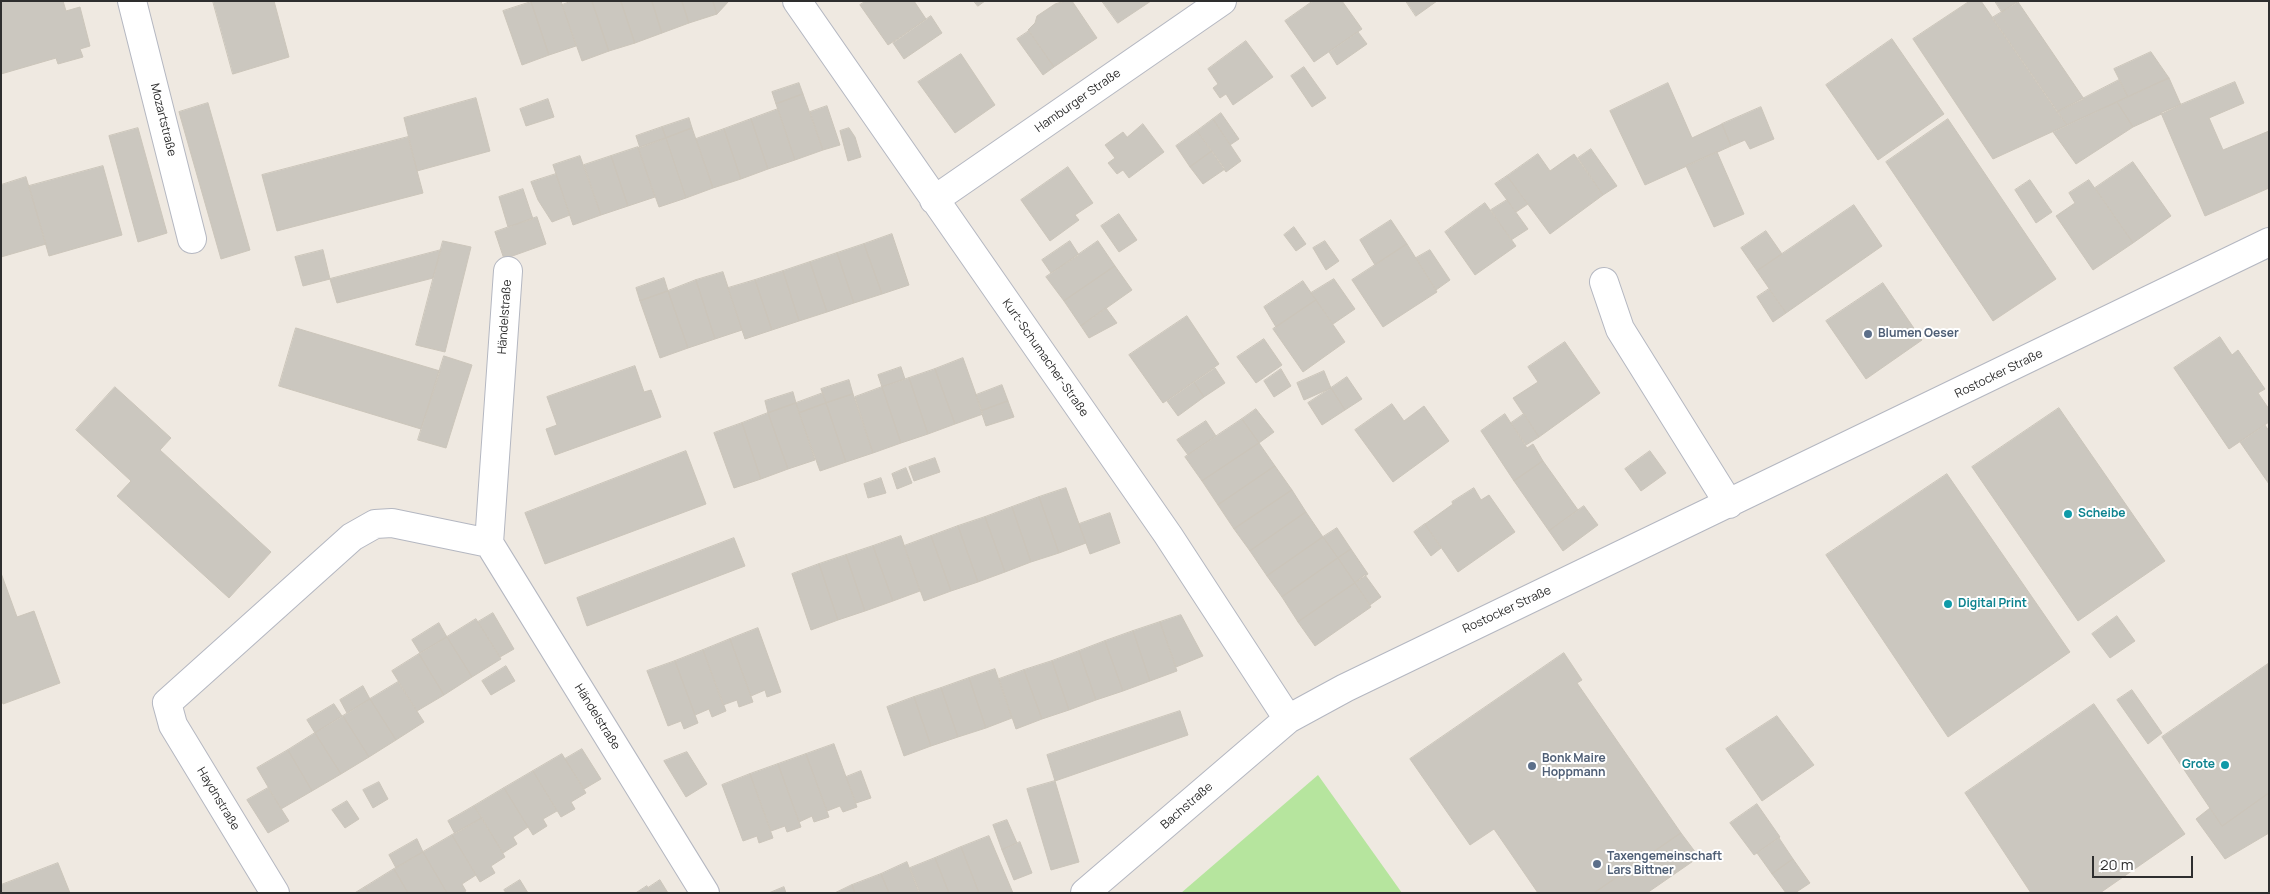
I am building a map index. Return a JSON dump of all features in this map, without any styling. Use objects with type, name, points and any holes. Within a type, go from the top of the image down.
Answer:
[{"type":"street","name":"Mozartstraße","points":[[132,1],[192,239]]},
{"type":"street","name":"Kurt-Schumacher-Straße","points":[[798,1],[934,200],[1168,535],[1288,719]]},
{"type":"street","name":"Hamburger Straße","points":[[934,200],[1222,1]]},
{"type":"street","name":"Rostocker Straße","points":[[1288,719],[1345,688],[2269,242]]},
{"type":"street","name":"Händelstraße","points":[[508,271],[490,543],[704,893]]},
{"type":"street","points":[[1604,282],[1620,329],[1729,504]]},
{"type":"street","name":"Haydnstraße","points":[[275,893],[173,725],[167,702],[364,530],[376,524],[392,523],[490,543]]},
{"type":"street","name":"Bachstraße","points":[[1085,893],[1288,719]]},
{"type":"green space","points":[[1318,775],[1402,893],[1181,893]]},
{"type":"building","points":[[1,1],[63,1],[66,11],[80,7],[90,46],[80,49],[83,57],[58,64],[56,58],[1,74]]},
{"type":"building","points":[[213,1],[274,1],[289,57],[233,74]]},
{"type":"building","points":[[561,1],[576,46],[549,55],[531,2]]},
{"type":"building","points":[[572,1],[592,1],[609,51],[582,61],[562,5]]},
{"type":"building","points":[[592,1],[621,1],[635,43],[609,51]]},
{"type":"building","points":[[621,1],[652,1],[662,33],[635,43]]},
{"type":"building","points":[[652,1],[682,1],[689,23],[662,33]]},
{"type":"building","points":[[682,1],[713,1],[717,14],[689,23]]},
{"type":"building","points":[[713,1],[729,1],[717,14]]},
{"type":"building","points":[[866,1],[914,1],[926,19],[888,45],[860,5]]},
{"type":"building","points":[[974,1],[985,1],[978,6]]},
{"type":"building","points":[[1072,1],[1097,38],[1054,67],[1028,30],[1035,23],[1037,16],[1055,4]]},
{"type":"building","points":[[1102,1],[1151,1],[1118,23]]},
{"type":"building","points":[[1313,1],[1342,1],[1362,29],[1314,62],[1285,21]]},
{"type":"building","points":[[1406,1],[1437,1],[1416,16]]},
{"type":"building","points":[[1970,1],[1981,1],[2067,125],[1993,159],[1913,39]]},
{"type":"building","points":[[1995,1],[2018,1],[2002,12]]},
{"type":"building","points":[[531,2],[549,55],[522,65],[503,11]]},
{"type":"building","points":[[2018,2],[2084,99],[2057,112],[1992,18]]},
{"type":"building","points":[[931,16],[942,33],[904,59],[893,43]]},
{"type":"building","points":[[1029,31],[1054,67],[1043,75],[1017,39]]},
{"type":"building","points":[[1358,32],[1367,44],[1337,65],[1329,52]]},
{"type":"building","points":[[1892,39],[1944,114],[1878,160],[1826,85]]},
{"type":"building","points":[[1246,41],[1273,77],[1233,105],[1226,94],[1220,98],[1213,88],[1218,84],[1208,69]]},
{"type":"building","points":[[2151,52],[2169,78],[2128,97],[2114,69]]},
{"type":"building","points":[[961,54],[995,105],[955,133],[918,82]]},
{"type":"building","points":[[1304,67],[1326,98],[1312,107],[1291,76]]},
{"type":"building","points":[[2169,78],[2181,105],[2133,127],[2117,102]]},
{"type":"building","points":[[2119,80],[2128,97],[2067,125],[2057,112]]},
{"type":"building","points":[[2235,82],[2244,103],[2209,118],[2223,150],[2269,131],[2269,188],[2205,216],[2161,113]]},
{"type":"building","points":[[799,83],[803,94],[776,104],[772,92]]},
{"type":"building","points":[[1668,83],[1692,138],[1722,124],[1731,146],[1645,185],[1610,111]]},
{"type":"building","points":[[803,94],[823,150],[795,160],[776,104]]},
{"type":"building","points":[[476,98],[490,151],[417,171],[404,118]]},
{"type":"building","points":[[548,99],[554,117],[526,126],[520,109]]},
{"type":"building","points":[[2117,102],[2133,127],[2076,164],[2053,132]]},
{"type":"building","points":[[208,103],[250,250],[221,259],[179,112]]},
{"type":"building","points":[[827,106],[840,145],[823,150],[810,112]]},
{"type":"building","points":[[1761,107],[1774,139],[1750,149],[1745,140],[1731,146],[1722,124]]},
{"type":"building","points":[[778,109],[795,160],[768,169],[751,119]]},
{"type":"building","points":[[1221,113],[1239,139],[1230,145],[1213,119]]},
{"type":"building","points":[[689,118],[692,128],[666,138],[662,127]]},
{"type":"building","points":[[751,119],[768,169],[741,179],[724,129]]},
{"type":"building","points":[[1213,119],[1241,161],[1226,172],[1197,131]]},
{"type":"building","points":[[1948,119],[2056,279],[1993,321],[1886,162]]},
{"type":"building","points":[[1143,124],[1164,152],[1129,178],[1123,170],[1117,174],[1108,163],[1115,158],[1105,145],[1123,132],[1127,137]]},
{"type":"building","points":[[662,127],[666,138],[640,148],[636,136]]},
{"type":"building","points":[[138,128],[167,233],[138,242],[109,136]]},
{"type":"building","points":[[692,128],[713,188],[686,198],[666,138]]},
{"type":"building","points":[[849,128],[855,137],[861,157],[848,161],[840,131]]},
{"type":"building","points":[[724,129],[741,179],[713,188],[696,139]]},
{"type":"building","points":[[1197,131],[1212,151],[1190,167],[1176,146]]},
{"type":"building","points":[[408,137],[423,193],[277,231],[262,175]]},
{"type":"building","points":[[666,138],[686,198],[659,207],[638,148]]},
{"type":"building","points":[[638,147],[655,197],[628,206],[611,156]]},
{"type":"building","points":[[1591,149],[1617,186],[1603,195],[1578,158]]},
{"type":"building","points":[[1212,151],[1225,169],[1203,184],[1190,167]]},
{"type":"building","points":[[1717,152],[1744,214],[1714,227],[1686,166]]},
{"type":"building","points":[[1538,154],[1550,171],[1574,154],[1603,195],[1550,234],[1507,176]]},
{"type":"building","points":[[580,156],[601,215],[573,225],[553,165]]},
{"type":"building","points":[[611,156],[628,206],[601,215],[584,165]]},
{"type":"building","points":[[2133,162],[2171,216],[2133,243],[2095,188]]},
{"type":"building","points":[[103,166],[122,235],[49,256],[29,186]]},
{"type":"building","points":[[1068,167],[1093,203],[1075,215],[1079,220],[1050,241],[1021,200]]},
{"type":"building","points":[[556,174],[570,215],[552,222],[538,200],[531,182]]},
{"type":"building","points":[[1507,176],[1528,204],[1516,212],[1495,184]]},
{"type":"building","points":[[26,177],[46,244],[1,257],[1,185]]},
{"type":"building","points":[[2030,180],[2052,212],[2036,223],[2015,190]]},
{"type":"building","points":[[2089,180],[2133,243],[2093,270],[2056,216],[2075,203],[2069,193]]},
{"type":"building","points":[[523,189],[533,219],[508,227],[499,197]]},
{"type":"building","points":[[1507,200],[1528,229],[1511,240],[1491,210]]},
{"type":"building","points":[[1485,203],[1516,246],[1475,275],[1445,232]]},
{"type":"building","points":[[1854,205],[1882,246],[1786,313],[1757,271]]},
{"type":"building","points":[[1119,214],[1137,240],[1119,252],[1101,226]]},
{"type":"building","points":[[537,217],[546,244],[504,259],[495,232]]},
{"type":"building","points":[[1391,220],[1407,244],[1375,265],[1360,240]]},
{"type":"building","points":[[1294,227],[1306,244],[1296,251],[1284,235]]},
{"type":"building","points":[[1766,231],[1782,254],[1757,271],[1741,248]]},
{"type":"building","points":[[892,234],[909,285],[882,294],[864,244]]},
{"type":"building","points":[[443,241],[471,247],[445,352],[416,345]]},
{"type":"building","points":[[1070,241],[1079,255],[1051,273],[1042,260]]},
{"type":"building","points":[[1098,241],[1115,266],[1064,301],[1046,277]]},
{"type":"building","points":[[1325,241],[1339,261],[1326,270],[1313,248]]},
{"type":"building","points":[[864,244],[882,294],[854,303],[837,253]]},
{"type":"building","points":[[1407,244],[1437,292],[1383,327],[1352,280]]},
{"type":"building","points":[[323,250],[330,279],[303,286],[295,257]]},
{"type":"building","points":[[441,250],[433,278],[337,303],[330,279]]},
{"type":"building","points":[[1430,250],[1450,280],[1436,290],[1416,258]]},
{"type":"building","points":[[837,253],[854,303],[827,312],[810,262]]},
{"type":"building","points":[[810,262],[827,312],[799,321],[783,271]]},
{"type":"building","points":[[1115,266],[1132,290],[1081,326],[1064,301]]},
{"type":"building","points":[[783,271],[799,321],[772,330],[755,280]]},
{"type":"building","points":[[723,272],[742,330],[715,339],[696,280]]},
{"type":"building","points":[[664,278],[668,291],[640,301],[636,288]]},
{"type":"building","points":[[1334,279],[1355,309],[1333,324],[1311,293]]},
{"type":"building","points":[[696,280],[715,339],[688,348],[668,291]]},
{"type":"building","points":[[755,280],[772,330],[745,339],[728,288]]},
{"type":"building","points":[[1303,281],[1316,300],[1276,327],[1264,307]]},
{"type":"building","points":[[1883,283],[1922,340],[1866,379],[1826,321]]},
{"type":"building","points":[[1769,289],[1786,313],[1773,322],[1757,297]]},
{"type":"building","points":[[668,291],[688,348],[660,358],[640,301]]},
{"type":"building","points":[[1316,300],[1345,342],[1303,372],[1273,329]]},
{"type":"building","points":[[1106,308],[1117,323],[1089,338],[1081,326]]},
{"type":"building","points":[[1187,316],[1219,364],[1163,403],[1129,355]]},
{"type":"building","points":[[296,328],[440,371],[421,429],[279,386]]},
{"type":"building","points":[[2220,337],[2232,355],[2238,350],[2265,389],[2258,393],[2269,409],[2269,422],[2229,449],[2174,368]]},
{"type":"building","points":[[1264,339],[1282,365],[1256,383],[1237,357]]},
{"type":"building","points":[[1565,342],[1600,393],[1539,437],[1513,398],[1538,382],[1528,367]]},
{"type":"building","points":[[444,356],[472,365],[446,448],[418,440]]},
{"type":"building","points":[[963,358],[983,414],[955,424],[935,369]]},
{"type":"building","points":[[635,366],[644,392],[651,390],[661,417],[555,455],[546,429],[557,425],[547,397]]},
{"type":"building","points":[[901,367],[905,379],[882,387],[878,375]]},
{"type":"building","points":[[1215,368],[1225,383],[1204,397],[1194,382]]},
{"type":"building","points":[[935,369],[955,424],[928,434],[909,378]]},
{"type":"building","points":[[1281,369],[1291,386],[1274,397],[1264,381]]},
{"type":"building","points":[[1324,371],[1331,388],[1304,400],[1297,383]]},
{"type":"building","points":[[1347,377],[1362,399],[1345,410],[1331,388]]},
{"type":"building","points":[[909,378],[928,434],[901,443],[882,387]]},
{"type":"building","points":[[849,380],[853,394],[826,403],[821,389]]},
{"type":"building","points":[[1194,382],[1204,397],[1178,416],[1167,401]]},
{"type":"building","points":[[1002,385],[1008,401],[981,411],[976,395]]},
{"type":"building","points":[[115,387],[171,438],[160,450],[271,552],[229,598],[117,496],[131,481],[76,430]]},
{"type":"building","points":[[882,387],[901,443],[873,453],[855,397]]},
{"type":"building","points":[[1331,388],[1345,410],[1322,425],[1308,403]]},
{"type":"building","points":[[793,392],[796,403],[768,413],[765,401]]},
{"type":"building","points":[[823,393],[826,403],[799,413],[796,403]]},
{"type":"building","points":[[853,394],[873,453],[846,462],[826,403]]},
{"type":"building","points":[[1008,401],[1014,417],[986,426],[981,411]]},
{"type":"building","points":[[796,403],[815,460],[788,469],[768,413]]},
{"type":"building","points":[[826,403],[846,462],[820,471],[799,413]]},
{"type":"building","points":[[1392,404],[1404,421],[1424,406],[1449,441],[1393,482],[1355,430]]},
{"type":"building","name":"Scheibe","points":[[2059,408],[2165,561],[2078,621],[1972,467]]},
{"type":"building","points":[[1256,409],[1274,432],[1259,443],[1242,419]]},
{"type":"building","points":[[768,413],[788,469],[761,479],[742,423]]},
{"type":"building","points":[[1505,414],[1527,448],[1533,444],[1543,461],[1514,481],[1481,431]]},
{"type":"building","points":[[1524,414],[1539,437],[1526,445],[1511,423]]},
{"type":"building","points":[[1242,419],[1259,443],[1202,481],[1185,457]]},
{"type":"building","points":[[1206,421],[1216,436],[1188,455],[1177,440]]},
{"type":"building","points":[[742,423],[761,479],[734,488],[714,433]]},
{"type":"building","points":[[2265,425],[2269,431],[2269,484],[2240,442]]},
{"type":"building","points":[[1259,443],[1275,466],[1218,505],[1202,481]]},
{"type":"building","points":[[686,451],[706,504],[545,564],[525,513]]},
{"type":"building","points":[[1650,451],[1666,473],[1641,491],[1625,469]]},
{"type":"building","points":[[935,458],[940,472],[914,481],[909,467]]},
{"type":"building","points":[[1543,461],[1578,510],[1549,531],[1514,481]]},
{"type":"building","points":[[1275,466],[1292,490],[1234,529],[1218,505]]},
{"type":"building","points":[[906,468],[912,483],[897,489],[892,474]]},
{"type":"building","name":"Digital Print","points":[[1947,474],[2070,652],[1948,737],[1826,555]]},
{"type":"building","points":[[881,478],[886,493],[868,498],[864,484]]},
{"type":"building","points":[[1066,488],[1086,543],[1059,553],[1039,497]]},
{"type":"building","points":[[1474,488],[1481,500],[1489,495],[1515,532],[1458,572],[1425,524],[1453,504],[1452,502]]},
{"type":"building","points":[[1292,490],[1306,512],[1250,551],[1234,529]]},
{"type":"building","points":[[1039,497],[1059,553],[1031,562],[1012,507]]},
{"type":"building","points":[[1584,506],[1598,525],[1563,551],[1549,531]]},
{"type":"building","points":[[1012,507],[1031,562],[1005,572],[985,517]]},
{"type":"building","points":[[1306,512],[1323,537],[1267,576],[1250,551]]},
{"type":"building","points":[[1110,513],[1120,543],[1090,554],[1079,524]]},
{"type":"building","points":[[985,517],[1005,572],[978,582],[958,526]]},
{"type":"building","points":[[1425,524],[1441,548],[1431,556],[1414,532]]},
{"type":"building","points":[[958,526],[978,582],[951,591],[931,536]]},
{"type":"building","points":[[1337,528],[1351,549],[1338,558],[1323,537]]},
{"type":"building","points":[[901,536],[920,591],[893,601],[873,546]]},
{"type":"building","points":[[931,536],[951,591],[924,601],[904,546]]},
{"type":"building","points":[[1323,537],[1338,558],[1282,597],[1267,576]]},
{"type":"building","points":[[734,538],[745,566],[587,626],[577,598]]},
{"type":"building","points":[[873,546],[893,601],[865,611],[846,555]]},
{"type":"building","points":[[1351,549],[1368,574],[1355,583],[1338,558]]},
{"type":"building","points":[[846,555],[865,611],[838,620],[819,564]]},
{"type":"building","points":[[1338,558],[1355,583],[1298,622],[1282,597]]},
{"type":"building","points":[[819,564],[838,620],[811,630],[792,574]]},
{"type":"building","points":[[1,573],[17,617],[34,611],[60,683],[3,704],[1,698]]},
{"type":"building","points":[[1365,575],[1381,597],[1370,605],[1355,583]]},
{"type":"building","points":[[1355,583],[1371,607],[1315,646],[1298,622]]},
{"type":"building","points":[[493,613],[514,649],[500,657],[478,622]]},
{"type":"building","points":[[1181,615],[1203,656],[1176,667],[1160,622]]},
{"type":"building","points":[[2117,616],[2135,641],[2110,658],[2092,634]]},
{"type":"building","points":[[476,619],[501,659],[472,677],[447,637]]},
{"type":"building","points":[[1160,622],[1177,671],[1150,681],[1133,631]]},
{"type":"building","points":[[439,623],[447,637],[420,653],[412,640]]},
{"type":"building","points":[[758,628],[781,692],[767,697],[765,690],[751,696],[730,639]]},
{"type":"building","points":[[1133,631],[1150,681],[1123,691],[1105,641]]},
{"type":"building","points":[[447,637],[472,677],[444,695],[419,654]]},
{"type":"building","points":[[730,639],[753,702],[739,707],[737,700],[723,705],[703,650]]},
{"type":"building","points":[[1105,641],[1123,691],[1096,700],[1079,651]]},
{"type":"building","points":[[703,650],[726,711],[712,717],[709,709],[695,715],[675,661]]},
{"type":"building","points":[[1079,651],[1096,700],[1069,710],[1052,661]]},
{"type":"building","points":[[1564,653],[1582,680],[1577,683],[1681,833],[1594,893],[1538,893],[1494,829],[1470,845],[1410,759]]},
{"type":"building","points":[[419,654],[444,695],[417,711],[392,671]]},
{"type":"building","points":[[675,661],[698,723],[684,729],[681,721],[668,726],[647,671]]},
{"type":"building","points":[[1052,661],[1069,710],[1042,719],[1024,670]]},
{"type":"building","name":"Grote","points":[[2268,664],[2269,793],[2222,826],[2162,737]]},
{"type":"building","points":[[506,666],[515,681],[491,695],[482,681]]},
{"type":"building","points":[[995,669],[1012,718],[986,728],[969,678]]},
{"type":"building","points":[[1024,670],[1042,719],[1016,729],[999,679]]},
{"type":"building","points":[[969,678],[986,728],[958,737],[941,688]]},
{"type":"building","points":[[398,682],[424,722],[396,740],[370,699]]},
{"type":"building","points":[[363,686],[370,699],[347,713],[340,700]]},
{"type":"building","points":[[941,688],[958,737],[931,746],[914,697]]},
{"type":"building","points":[[2132,690],[2162,733],[2148,744],[2117,700]]},
{"type":"building","points":[[914,697],[931,746],[904,756],[887,707]]},
{"type":"building","points":[[370,699],[396,740],[369,757],[343,716]]},
{"type":"building","points":[[334,704],[342,716],[315,733],[307,720]]},
{"type":"building","points":[[2094,704],[2185,834],[2100,893],[2031,893],[1965,793]]},
{"type":"building","points":[[1180,711],[1188,735],[1055,781],[1047,755]]},
{"type":"building","points":[[343,716],[369,757],[341,774],[315,733]]},
{"type":"building","points":[[1777,716],[1814,765],[1762,801],[1726,749]]},
{"type":"building","points":[[315,733],[341,774],[312,791],[288,750]]},
{"type":"building","points":[[834,744],[857,807],[843,812],[840,806],[827,811],[806,754]]},
{"type":"building","points":[[582,749],[601,779],[584,789],[565,759]]},
{"type":"building","points":[[288,750],[312,791],[281,809],[257,768]]},
{"type":"building","points":[[687,752],[707,784],[686,797],[664,761]]},
{"type":"building","points":[[562,754],[586,793],[571,802],[575,809],[561,817],[533,771]]},
{"type":"building","points":[[806,754],[829,817],[814,822],[812,816],[799,822],[778,764]]},
{"type":"building","points":[[778,764],[801,827],[787,832],[785,826],[771,831],[750,774]]},
{"type":"building","points":[[533,771],[557,811],[543,819],[547,826],[533,835],[504,788]]},
{"type":"building","points":[[861,771],[871,798],[856,803],[846,777]]},
{"type":"building","points":[[750,774],[773,838],[759,843],[757,836],[743,841],[722,785]]},
{"type":"building","points":[[1055,781],[1079,862],[1051,870],[1027,789]]},
{"type":"building","points":[[379,782],[388,799],[373,808],[363,790]]},
{"type":"building","points":[[268,788],[289,821],[268,833],[247,800]]},
{"type":"building","points":[[504,788],[528,827],[513,837],[517,844],[503,853],[474,806]]},
{"type":"building","points":[[2269,793],[2269,833],[2225,859],[2196,819],[2210,808],[2222,826]]},
{"type":"building","points":[[347,801],[359,819],[345,828],[332,810]]},
{"type":"building","points":[[1757,804],[1780,837],[1754,855],[1730,823]]},
{"type":"building","points":[[474,806],[482,818],[455,834],[448,821]]},
{"type":"building","points":[[482,818],[505,857],[491,866],[495,873],[480,882],[452,835]]},
{"type":"building","points":[[1007,820],[1017,843],[1002,850],[993,825]]},
{"type":"building","points":[[1681,833],[1699,857],[1647,893],[1594,893]]},
{"type":"building","points":[[452,835],[476,875],[462,884],[466,891],[462,893],[447,893],[423,852]]},
{"type":"building","points":[[989,836],[1013,893],[979,893],[961,847]]},
{"type":"building","points":[[1779,838],[1793,859],[1772,874],[1757,853]]},
{"type":"building","points":[[417,839],[423,852],[396,868],[389,855]]},
{"type":"building","points":[[1020,842],[1032,873],[1014,880],[1002,850]]},
{"type":"building","points":[[961,847],[979,893],[949,893],[935,858]]},
{"type":"building","points":[[423,852],[447,893],[408,893],[394,869]]},
{"type":"building","points":[[935,858],[949,893],[920,893],[910,868]]},
{"type":"building","points":[[1793,859],[1810,883],[1795,893],[1786,893],[1772,874]]},
{"type":"building","points":[[907,862],[919,893],[889,893],[881,874]]},
{"type":"building","points":[[58,863],[70,893],[1,893],[1,885]]},
{"type":"building","points":[[394,869],[408,893],[369,893],[365,887]]},
{"type":"building","points":[[881,874],[889,893],[855,893],[852,885]]},
{"type":"building","points":[[520,880],[528,893],[506,893],[504,890]]},
{"type":"building","points":[[660,880],[668,893],[651,893],[648,888]]},
{"type":"building","points":[[852,885],[855,893],[835,893]]},
{"type":"building","points":[[647,886],[651,893],[636,893]]},
{"type":"building","points":[[365,887],[369,893],[355,893]]},
{"type":"building","points":[[784,887],[786,893],[769,893]]},
{"type":"place","name":"Blumen Oeser","points":[[1868,334]]},
{"type":"place","name":"Scheibe","points":[[2068,514]]},
{"type":"place","name":"Digital Print","points":[[1948,604]]},
{"type":"place","name":"Grote","points":[[2225,765]]},
{"type":"place","name":"Bonk Maire Hoppmann","points":[[1532,766]]},
{"type":"place","name":"Taxengemeinschaft Lars Bittner","points":[[1597,864]]}]
